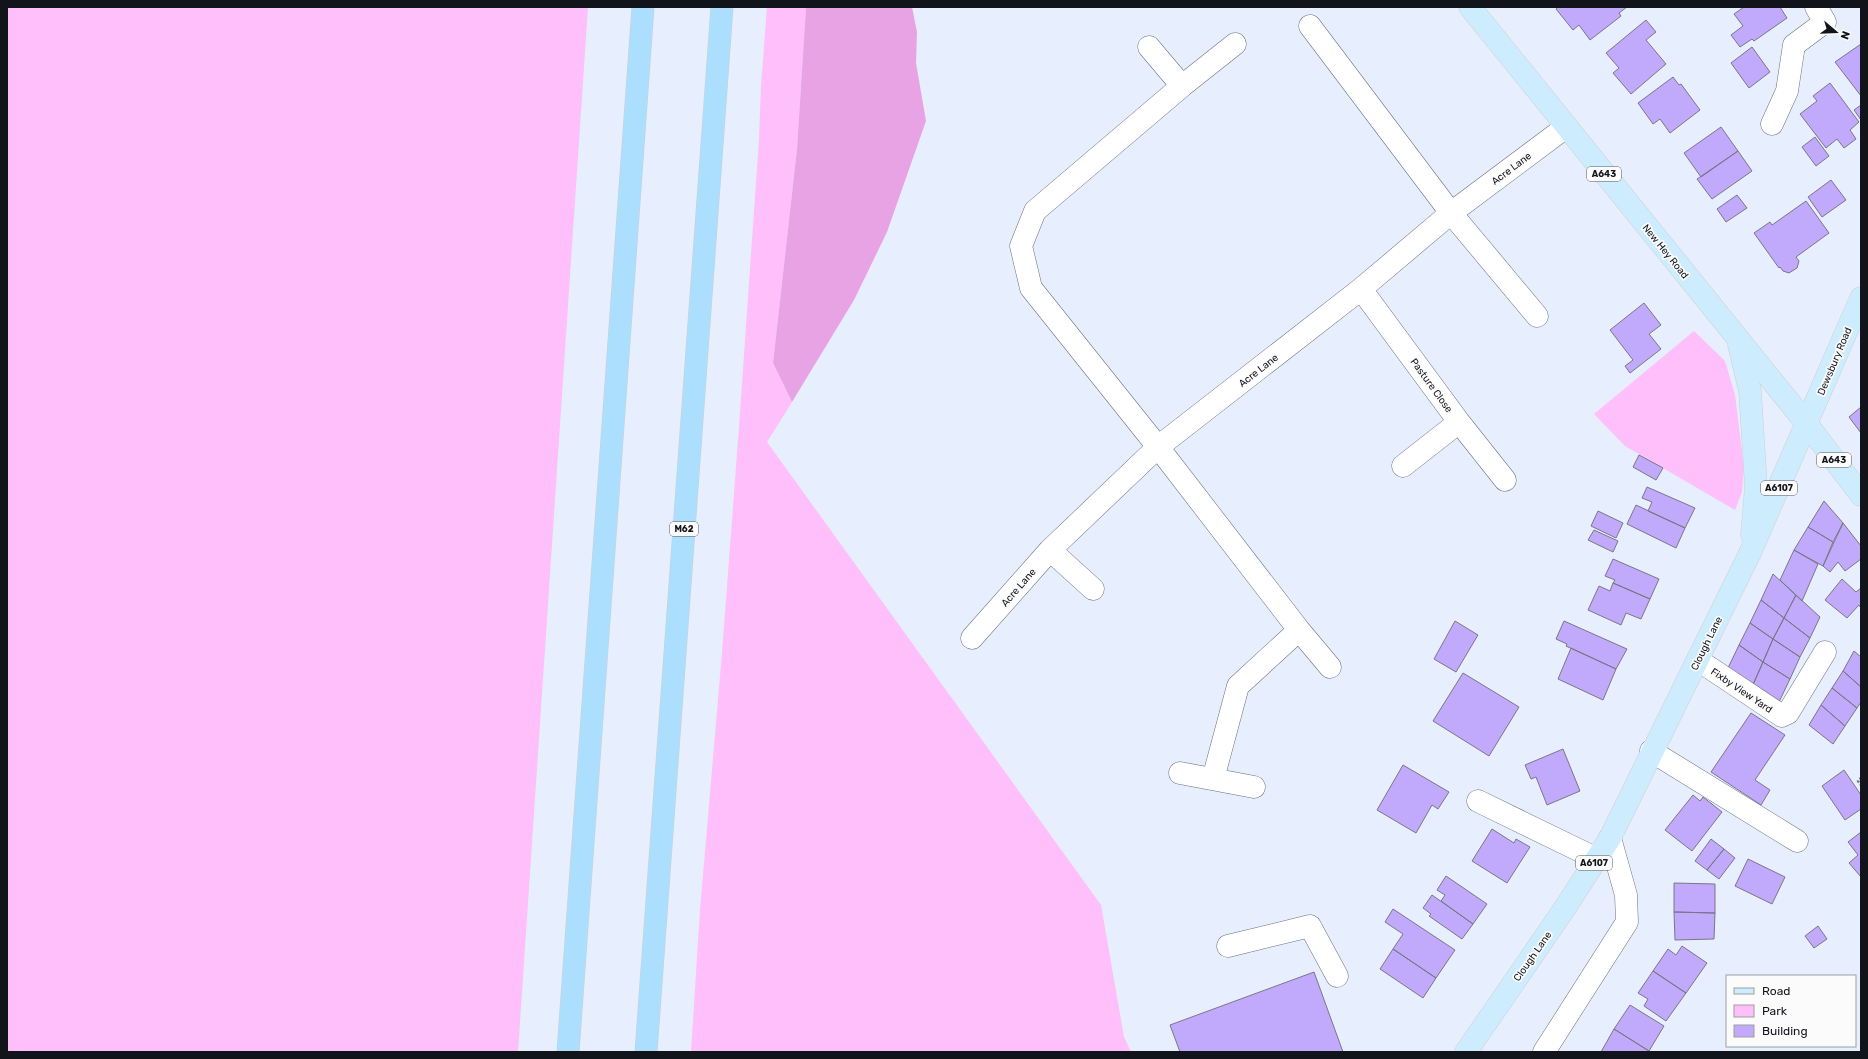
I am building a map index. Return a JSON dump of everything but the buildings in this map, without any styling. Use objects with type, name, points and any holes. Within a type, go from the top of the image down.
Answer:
[{"type":"highway","points":[[568,1052],[643,7]]},
{"type":"highway","name":"M62","points":[[646,1052],[722,7]]},
{"type":"main road","name":"New Hey Road","points":[[1470,7],[1739,342],[1807,424],[1861,495]]},
{"type":"main road","name":"Dewsbury Road","points":[[1807,424],[1861,298]]},
{"type":"main road","points":[[1739,342],[1750,391],[1756,486],[1750,553]]},
{"type":"main road","name":"Clough Lane","points":[[1466,1052],[1566,908],[1610,838],[1636,788],[1651,751],[1698,660],[1750,553],[1807,424]]},
{"type":"street","points":[[1772,124],[1787,91],[1794,45],[1825,22],[1816,7]]},
{"type":"street","points":[[1310,26],[1451,213],[1536,316]]},
{"type":"street","points":[[1235,44],[1182,86],[1035,211],[1021,246],[1031,288],[1158,448],[1299,630],[1330,667]]},
{"type":"street","points":[[1149,47],[1182,86]]},
{"type":"street","name":"Acre Lane","points":[[972,638],[1050,550],[1158,448],[1361,289],[1451,213],[1566,127]]},
{"type":"street","name":"Pasture Close","points":[[1361,289],[1459,422],[1505,480]]},
{"type":"street","points":[[1403,466],[1459,422]]},
{"type":"street","points":[[1050,550],[1093,589]]},
{"type":"street","points":[[1213,779],[1238,686],[1299,630]]},
{"type":"street","name":"Fixby View Yard","points":[[1698,660],[1782,716],[1788,713],[1825,652]]},
{"type":"street","points":[[1651,751],[1797,841]]},
{"type":"street","points":[[1180,773],[1254,787]]},
{"type":"street","points":[[1478,801],[1597,859]]},
{"type":"street","points":[[1544,1052],[1627,922],[1626,895],[1610,838]]},
{"type":"street","points":[[1228,946],[1310,926],[1337,976]]},
{"type":"path","points":[[1861,778],[1858,781],[1861,785]]},
{"type":"green space","points":[[7,7],[588,7],[518,1052],[7,1052]]},
{"type":"green space","points":[[767,7],[806,7],[797,149],[773,363],[792,402],[767,442],[1101,905],[1124,1037],[1131,1052],[691,1052],[700,910],[722,653],[739,427]]},
{"type":"green space","points":[[1694,331],[1725,361],[1735,395],[1744,468],[1742,492],[1735,510],[1625,446],[1594,414]]},
{"type":"shaded area","points":[[806,7],[912,7],[917,32],[916,63],[926,121],[887,232],[854,300],[792,402],[773,363],[797,149]]}]
